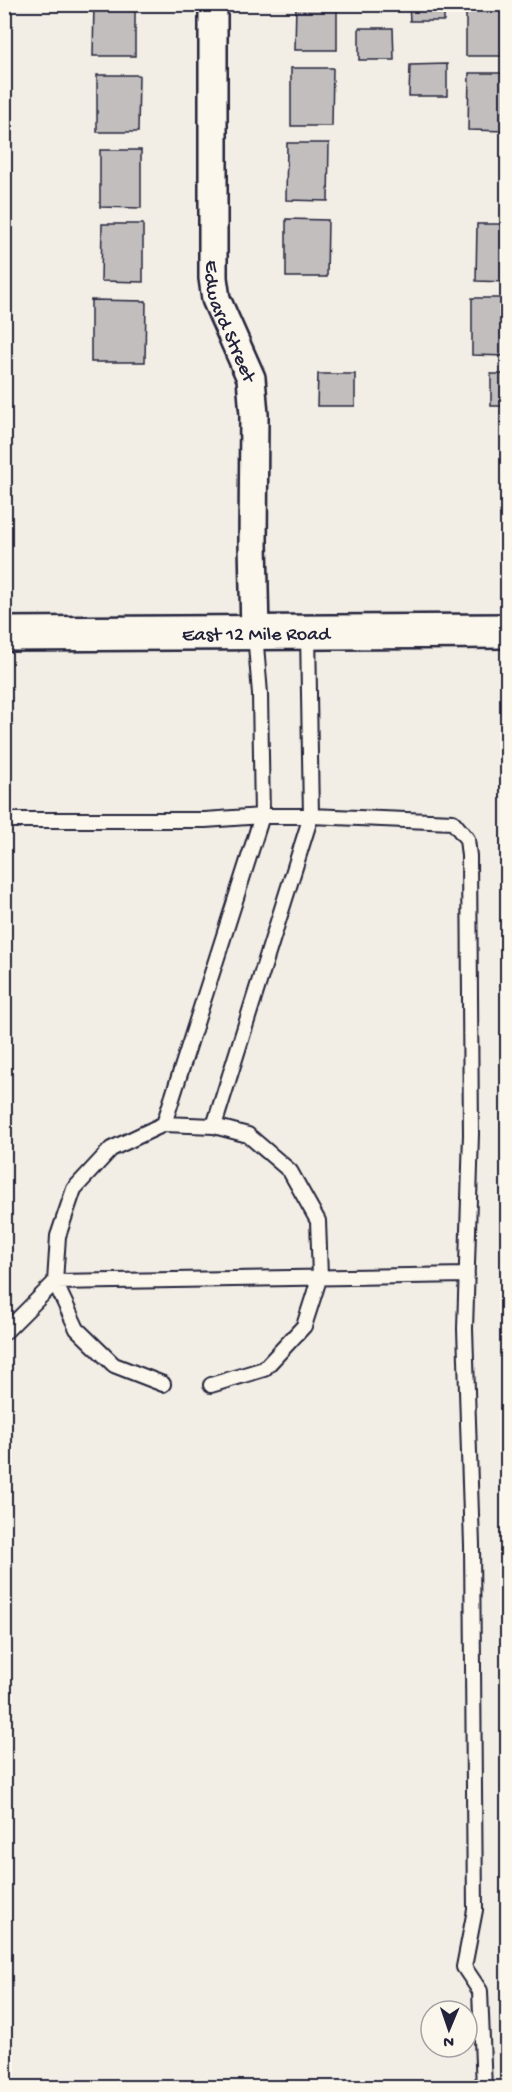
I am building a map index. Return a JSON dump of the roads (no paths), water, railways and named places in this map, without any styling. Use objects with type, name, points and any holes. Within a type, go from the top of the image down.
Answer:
[{"type":"main road","name":"East 12 Mile Road","points":[[4,634],[507,631]]},
{"type":"street","name":"Edward Street","points":[[213,4],[213,278],[216,299],[251,378],[254,415],[255,633]]},
{"type":"lane","points":[[214,1126],[311,816],[308,632]]},
{"type":"lane","points":[[164,1124],[262,816],[260,694],[255,633]]},
{"type":"lane","points":[[4,820],[205,820],[262,816],[311,816],[453,822],[466,839],[469,856],[471,1134],[465,1329],[472,1545],[476,1910],[464,1967],[480,1991],[484,2088]]},
{"type":"lane","points":[[163,1384],[114,1365],[76,1329],[55,1282],[58,1236],[74,1189],[111,1149],[164,1124],[214,1126],[248,1136],[290,1171],[318,1221],[320,1276],[304,1326],[264,1369],[211,1385]]},
{"type":"lane","points":[[4,1333],[55,1282],[467,1275]]}]
